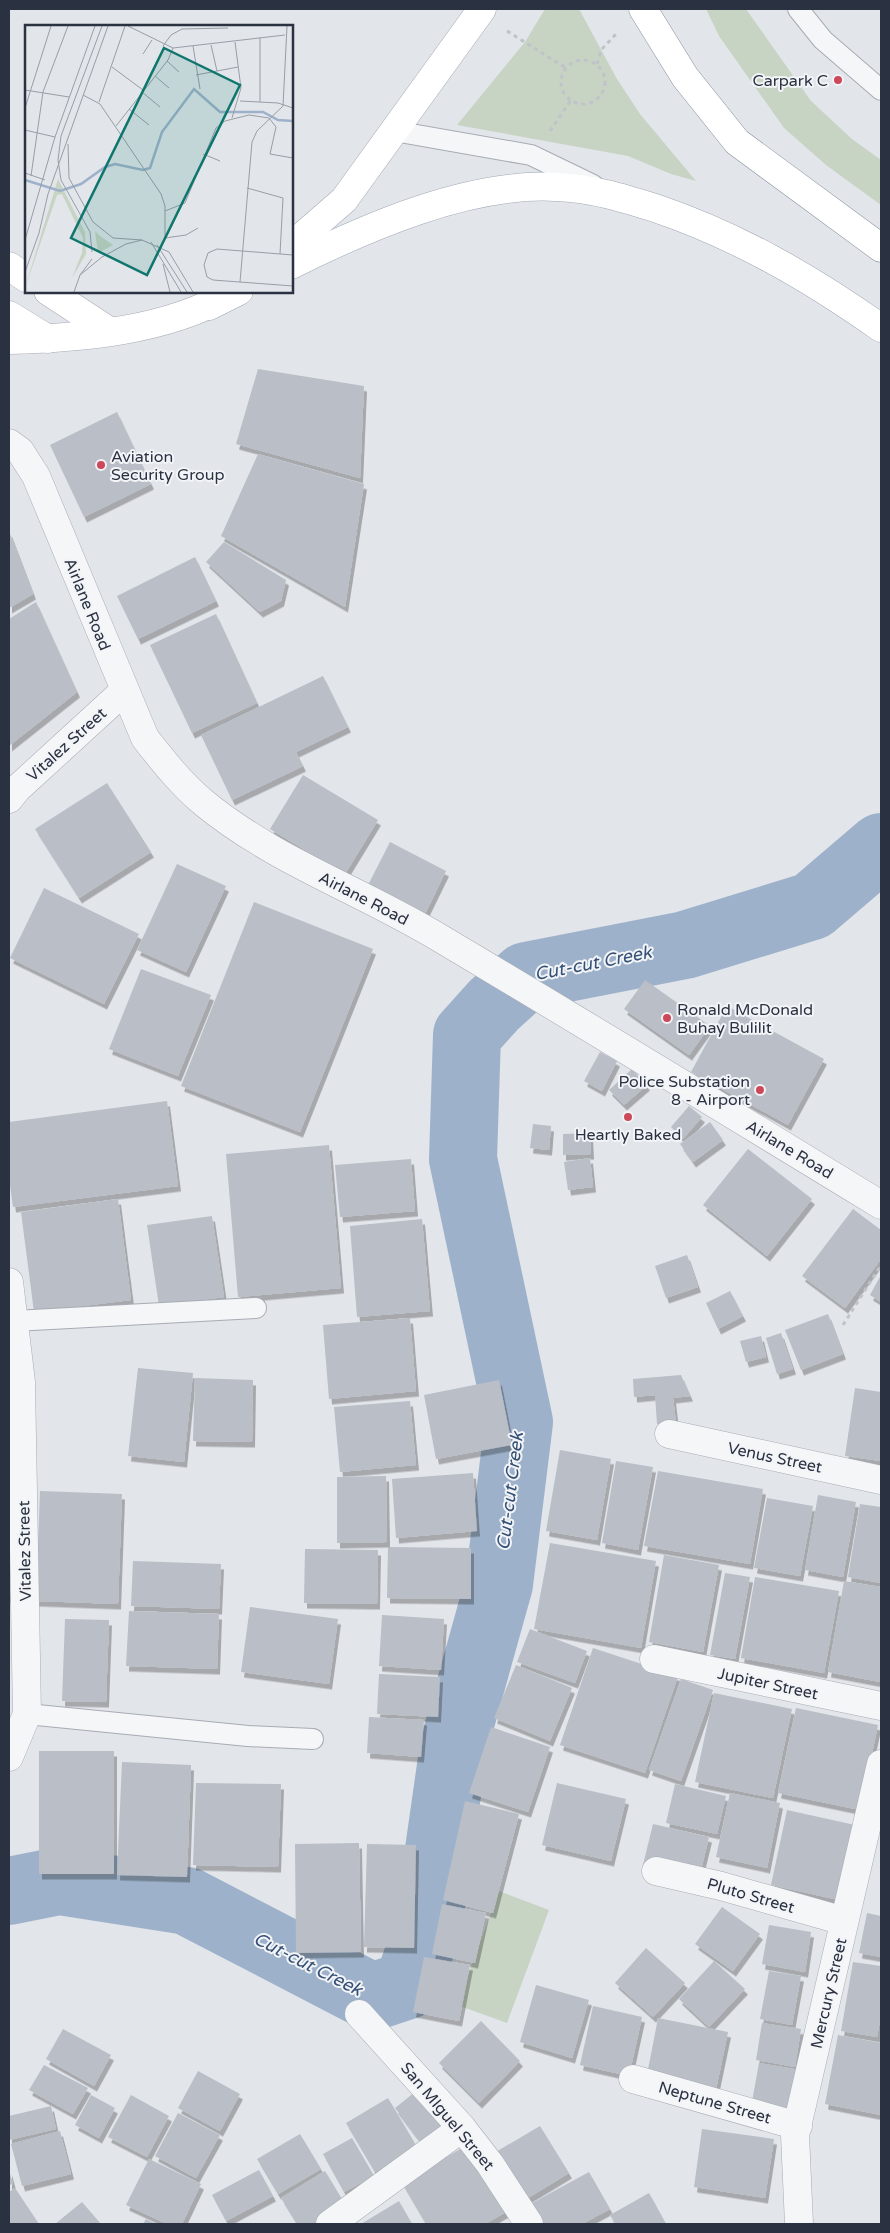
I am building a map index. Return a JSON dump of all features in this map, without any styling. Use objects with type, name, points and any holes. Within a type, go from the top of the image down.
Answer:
[{"type":"main road","points":[[643,9],[685,77],[737,142],[881,248]]},
{"type":"main road","points":[[292,245],[344,200],[480,11]]},
{"type":"main road","points":[[292,265],[398,218],[490,191],[556,186],[612,194],[697,222],[756,250],[830,292],[881,328]]},
{"type":"main road","points":[[9,266],[25,277]]},
{"type":"main road","points":[[50,292],[109,331]]},
{"type":"main road","points":[[209,306],[233,292]]},
{"type":"main road","points":[[9,340],[49,339],[109,331],[179,317],[209,306],[237,292]]},
{"type":"main road","points":[[9,315],[49,339]]},
{"type":"street","name":"Airlane Road","points":[[9,443],[20,450],[36,476],[144,738],[171,771],[203,802],[257,839],[325,878],[433,934],[881,1205]]},
{"type":"street","name":"Vitalez Street","points":[[9,799],[17,789],[124,691]]},
{"type":"street","name":"Vitalez Street","points":[[9,1282],[14,1321],[17,1681],[27,1714],[9,1757]]},
{"type":"street","name":"Venus Street","points":[[669,1434],[881,1480]]},
{"type":"street","name":"Jupiter Street","points":[[654,1659],[881,1706]]},
{"type":"street","name":"Mercury Street","points":[[799,2224],[796,2135],[881,1764]]},
{"type":"street","name":"Pluto Street","points":[[656,1871],[721,1886],[844,1921]]},
{"type":"street","name":"San MIguel Street","points":[[359,2014],[462,2128],[490,2164],[529,2224]]},
{"type":"street","name":"Neptune Street","points":[[633,2079],[798,2126]]},
{"type":"street","points":[[330,2224],[462,2128]]},
{"type":"lane","points":[[798,9],[823,40],[881,90]]},
{"type":"lane","points":[[394,131],[531,155],[612,194]]},
{"type":"lane","points":[[14,1321],[256,1308]]},
{"type":"lane","points":[[27,1714],[248,1736],[313,1739]]},
{"type":"path","points":[[480,11],[566,68]]},
{"type":"path","points":[[596,64],[601,50],[622,28]]},
{"type":"path","points":[[577,61],[591,61],[596,64],[604,77],[603,91],[592,101],[585,103],[571,100],[562,89],[562,74],[566,68],[577,61]]},
{"type":"path","points":[[531,155],[571,100]]},
{"type":"path","points":[[843,1325],[881,1265]]},
{"type":"green space","points":[[545,9],[579,9],[617,79],[640,114],[696,181],[671,174],[628,156],[457,125],[525,42]]},
{"type":"green space","points":[[706,9],[746,9],[811,101],[852,139],[881,160],[881,205],[826,165],[784,128],[719,36]]},
{"type":"green space","points":[[499,1891],[549,1910],[507,2023],[457,2005]]},
{"type":"building","points":[[258,369],[364,386],[360,478],[236,444]]},
{"type":"building","name":"Aviation Security Group","points":[[117,412],[151,484],[84,517],[50,445]]},
{"type":"building","points":[[258,454],[364,484],[345,607],[221,536]]},
{"type":"building","points":[[9,531],[33,594],[9,608]]},
{"type":"building","points":[[224,542],[286,580],[281,601],[260,612],[206,562]]},
{"type":"building","points":[[195,557],[216,601],[138,639],[117,596]]},
{"type":"building","points":[[36,602],[77,692],[9,746],[9,619]]},
{"type":"building","points":[[216,614],[257,703],[192,733],[150,645]]},
{"type":"building","points":[[323,676],[348,727],[296,752],[303,766],[232,800],[201,735]]},
{"type":"building","points":[[303,775],[378,820],[345,874],[270,829]]},
{"type":"building","points":[[107,783],[151,852],[79,898],[35,829]]},
{"type":"building","points":[[390,842],[446,871],[422,920],[365,891]]},
{"type":"building","points":[[177,864],[226,886],[186,972],[137,950]]},
{"type":"building","points":[[44,888],[139,934],[104,1004],[10,958]]},
{"type":"building","points":[[254,902],[373,949],[300,1132],[181,1086]]},
{"type":"building","points":[[141,969],[211,995],[178,1076],[109,1049]]},
{"type":"building","name":"Ronald McDonald Buhay Bulilit","points":[[645,980],[710,1026],[689,1055],[624,1009]]},
{"type":"building","points":[[727,1006],[824,1059],[788,1125],[691,1072]]},
{"type":"building","points":[[600,1052],[617,1061],[602,1091],[584,1081]]},
{"type":"building","points":[[632,1069],[647,1085],[624,1105],[609,1090]]},
{"type":"building","points":[[167,1101],[178,1186],[13,1207],[9,1178],[9,1122]]},
{"type":"building","points":[[689,1106],[702,1117],[683,1139],[671,1127]]},
{"type":"building","points":[[710,1122],[723,1140],[693,1162],[680,1144]]},
{"type":"building","points":[[533,1124],[551,1126],[549,1150],[530,1148]]},
{"type":"building","points":[[590,1133],[591,1154],[563,1155],[563,1134]]},
{"type":"building","points":[[329,1145],[341,1288],[238,1297],[226,1154]]},
{"type":"building","points":[[748,1149],[812,1199],[767,1256],[703,1205]]},
{"type":"building","points":[[590,1158],[593,1187],[568,1190],[564,1162]]},
{"type":"building","points":[[411,1159],[415,1211],[340,1217],[335,1165]]},
{"type":"building","points":[[118,1199],[131,1300],[34,1312],[21,1212]]},
{"type":"building","points":[[853,1209],[881,1230],[881,1259],[845,1308],[802,1276]]},
{"type":"building","points":[[212,1216],[224,1297],[159,1306],[147,1225]]},
{"type":"building","points":[[422,1219],[430,1311],[357,1317],[350,1226]]},
{"type":"building","points":[[687,1255],[698,1287],[666,1298],[655,1266]]},
{"type":"building","points":[[881,1275],[881,1302],[870,1295]]},
{"type":"building","points":[[730,1291],[743,1316],[718,1329],[706,1303]]},
{"type":"building","points":[[828,1314],[843,1354],[801,1370],[785,1330]]},
{"type":"building","points":[[410,1318],[416,1391],[329,1399],[323,1325]]},
{"type":"building","points":[[781,1333],[793,1369],[777,1374],[766,1338]]},
{"type":"building","points":[[761,1336],[766,1357],[746,1362],[740,1341]]},
{"type":"building","points":[[138,1368],[193,1373],[184,1462],[128,1456]]},
{"type":"building","points":[[681,1375],[690,1396],[673,1398],[676,1423],[657,1424],[655,1395],[634,1397],[633,1379]]},
{"type":"building","points":[[195,1378],[253,1380],[252,1442],[193,1441]]},
{"type":"building","points":[[499,1380],[512,1445],[436,1459],[424,1395]]},
{"type":"building","points":[[855,1388],[881,1392],[881,1461],[845,1456]]},
{"type":"building","points":[[410,1401],[416,1465],[340,1472],[334,1407]]},
{"type":"building","points":[[560,1450],[611,1459],[597,1540],[546,1531]]},
{"type":"building","points":[[616,1461],[653,1467],[638,1550],[602,1543]]},
{"type":"building","points":[[658,1471],[763,1489],[750,1564],[644,1546]]},
{"type":"building","points":[[473,1473],[477,1531],[396,1538],[392,1479]]},
{"type":"building","points":[[386,1476],[387,1542],[337,1543],[337,1477]]},
{"type":"building","points":[[40,1491],[122,1494],[118,1604],[36,1601]]},
{"type":"building","points":[[9,1493],[13,1532],[9,1532]]},
{"type":"building","points":[[818,1495],[856,1502],[843,1577],[805,1570]]},
{"type":"building","points":[[767,1498],[813,1506],[800,1576],[754,1568]]},
{"type":"building","points":[[860,1504],[881,1507],[881,1583],[848,1577]]},
{"type":"building","points":[[550,1543],[656,1561],[641,1648],[534,1629]]},
{"type":"building","points":[[388,1547],[471,1548],[471,1599],[387,1598]]},
{"type":"building","points":[[305,1549],[378,1550],[377,1604],[304,1603]]},
{"type":"building","points":[[664,1555],[719,1565],[703,1652],[649,1642]]},
{"type":"building","points":[[133,1561],[221,1564],[219,1609],[131,1606]]},
{"type":"building","points":[[725,1573],[750,1577],[735,1659],[710,1655]]},
{"type":"building","points":[[755,1577],[839,1591],[824,1673],[741,1658]]},
{"type":"building","points":[[844,1581],[881,1587],[880,1682],[828,1672]]},
{"type":"building","points":[[9,1583],[12,1603],[9,1603]]},
{"type":"building","points":[[250,1607],[338,1619],[329,1684],[241,1672]]},
{"type":"building","points":[[129,1611],[219,1614],[217,1669],[126,1666]]},
{"type":"building","points":[[382,1615],[444,1619],[441,1670],[379,1666]]},
{"type":"building","points":[[65,1619],[109,1620],[106,1702],[62,1701]]},
{"type":"building","points":[[530,1629],[587,1651],[575,1683],[517,1662]]},
{"type":"building","points":[[593,1648],[678,1676],[645,1773],[560,1745]]},
{"type":"building","points":[[516,1665],[572,1688],[550,1741],[494,1718]]},
{"type":"building","points":[[379,1674],[440,1677],[438,1717],[377,1714]]},
{"type":"building","points":[[681,1679],[713,1690],[681,1781],[649,1770]]},
{"type":"building","points":[[714,1693],[792,1709],[773,1798],[695,1782]]},
{"type":"building","points":[[796,1708],[878,1725],[860,1810],[778,1793]]},
{"type":"building","points":[[369,1717],[424,1720],[421,1757],[367,1753]]},
{"type":"building","points":[[491,1727],[550,1747],[528,1812],[469,1793]]},
{"type":"building","points":[[39,1751],[114,1751],[114,1874],[39,1874]]},
{"type":"building","points":[[122,1762],[191,1765],[187,1877],[117,1875]]},
{"type":"building","points":[[196,1783],[281,1784],[278,1867],[193,1865]]},
{"type":"building","points":[[557,1783],[626,1799],[611,1861],[542,1845]]},
{"type":"building","points":[[675,1784],[726,1796],[717,1834],[666,1823]]},
{"type":"building","points":[[730,1793],[780,1803],[767,1868],[716,1857]]},
{"type":"building","points":[[465,1801],[519,1814],[493,1913],[443,1900]]},
{"type":"building","points":[[787,1810],[855,1825],[839,1900],[771,1885]]},
{"type":"building","points":[[653,1824],[709,1837],[699,1878],[643,1865]]},
{"type":"building","points":[[359,1843],[361,1952],[296,1953],[295,1844]]},
{"type":"building","points":[[367,1844],[416,1845],[414,1948],[364,1947]]},
{"type":"building","points":[[442,1904],[486,1913],[475,1963],[432,1954]]},
{"type":"building","points":[[722,1907],[760,1934],[733,1971],[695,1944]]},
{"type":"building","points":[[867,1913],[881,1916],[881,1957],[859,1953]]},
{"type":"building","points":[[769,1925],[811,1932],[805,1972],[762,1964]]},
{"type":"building","points":[[646,1948],[685,1983],[653,2017],[615,1983]]},
{"type":"building","points":[[424,1957],[470,1965],[459,2021],[413,2012]]},
{"type":"building","points":[[714,1961],[745,1989],[709,2027],[679,1999]]},
{"type":"building","points":[[853,1962],[881,1966],[881,2015],[877,2037],[841,2031]]},
{"type":"building","points":[[769,1971],[801,1976],[792,2025],[760,2019]]},
{"type":"building","points":[[536,1985],[589,2000],[572,2058],[520,2042]]},
{"type":"building","points":[[593,2006],[642,2017],[629,2076],[580,2065]]},
{"type":"building","points":[[658,2018],[728,2032],[715,2094],[646,2080]]},
{"type":"building","points":[[481,2021],[520,2061],[479,2103],[439,2063]]},
{"type":"building","points":[[762,2023],[801,2029],[795,2067],[756,2060]]},
{"type":"building","points":[[63,2029],[111,2055],[94,2086],[46,2059]]},
{"type":"building","points":[[838,2035],[881,2043],[881,2115],[825,2104]]},
{"type":"building","points":[[759,2063],[800,2070],[792,2114],[751,2107]]},
{"type":"building","points":[[44,2065],[88,2088],[73,2114],[29,2090]]},
{"type":"building","points":[[198,2071],[240,2094],[220,2131],[178,2108]]},
{"type":"building","points":[[415,2092],[444,2129],[423,2145],[395,2108]]},
{"type":"building","points":[[91,2095],[115,2108],[99,2138],[75,2125]]},
{"type":"building","points":[[131,2095],[169,2116],[147,2157],[108,2137]]},
{"type":"building","points":[[388,2098],[417,2147],[375,2172],[346,2123]]},
{"type":"building","points":[[51,2106],[56,2129],[9,2140],[9,2116]]},
{"type":"building","points":[[178,2113],[220,2135],[196,2178],[155,2156]]},
{"type":"building","points":[[540,2126],[569,2173],[523,2201],[494,2153]]},
{"type":"building","points":[[702,2129],[774,2139],[765,2198],[694,2187]]},
{"type":"building","points":[[60,2131],[71,2174],[22,2186],[11,2144]]},
{"type":"building","points":[[300,2134],[321,2169],[278,2194],[257,2159]]},
{"type":"building","points":[[352,2138],[374,2176],[344,2192],[323,2154]]},
{"type":"building","points":[[467,2145],[506,2212],[485,2224],[426,2224],[402,2183]]},
{"type":"building","points":[[149,2159],[201,2184],[182,2224],[167,2224],[126,2205]]},
{"type":"building","points":[[9,2170],[13,2184],[9,2185]]},
{"type":"building","points":[[259,2170],[273,2196],[226,2221],[212,2195]]},
{"type":"building","points":[[325,2171],[348,2209],[322,2224],[297,2224],[281,2198]]},
{"type":"building","points":[[589,2172],[610,2209],[582,2224],[544,2224],[532,2203]]},
{"type":"building","points":[[15,2188],[39,2224],[9,2224],[9,2192]]},
{"type":"building","points":[[649,2193],[666,2224],[615,2224],[610,2215]]},
{"type":"building","points":[[399,2201],[412,2224],[361,2224]]},
{"type":"building","points":[[82,2202],[101,2224],[55,2224]]},
{"type":"building","points":[[146,2219],[156,2224],[143,2224]]},
{"type":"waterway","name":"Cut-cut Creek","points":[[9,1891],[59,1881],[187,1901],[372,1997],[408,1985],[428,1927],[454,1745],[499,1584],[519,1422],[463,1159],[467,1035],[494,1005],[526,976],[685,945],[812,906],[881,847]]},
{"type":"place","name":"Carpark C","points":[[838,80]]},
{"type":"place","name":"Aviation Security Group","points":[[101,465]]},
{"type":"place","name":"Ronald McDonald Buhay Bulilit","points":[[667,1018]]},
{"type":"place","name":"Police Substation 8 - Airport","points":[[760,1090]]},
{"type":"place","name":"Heartly Baked","points":[[628,1117]]}]
